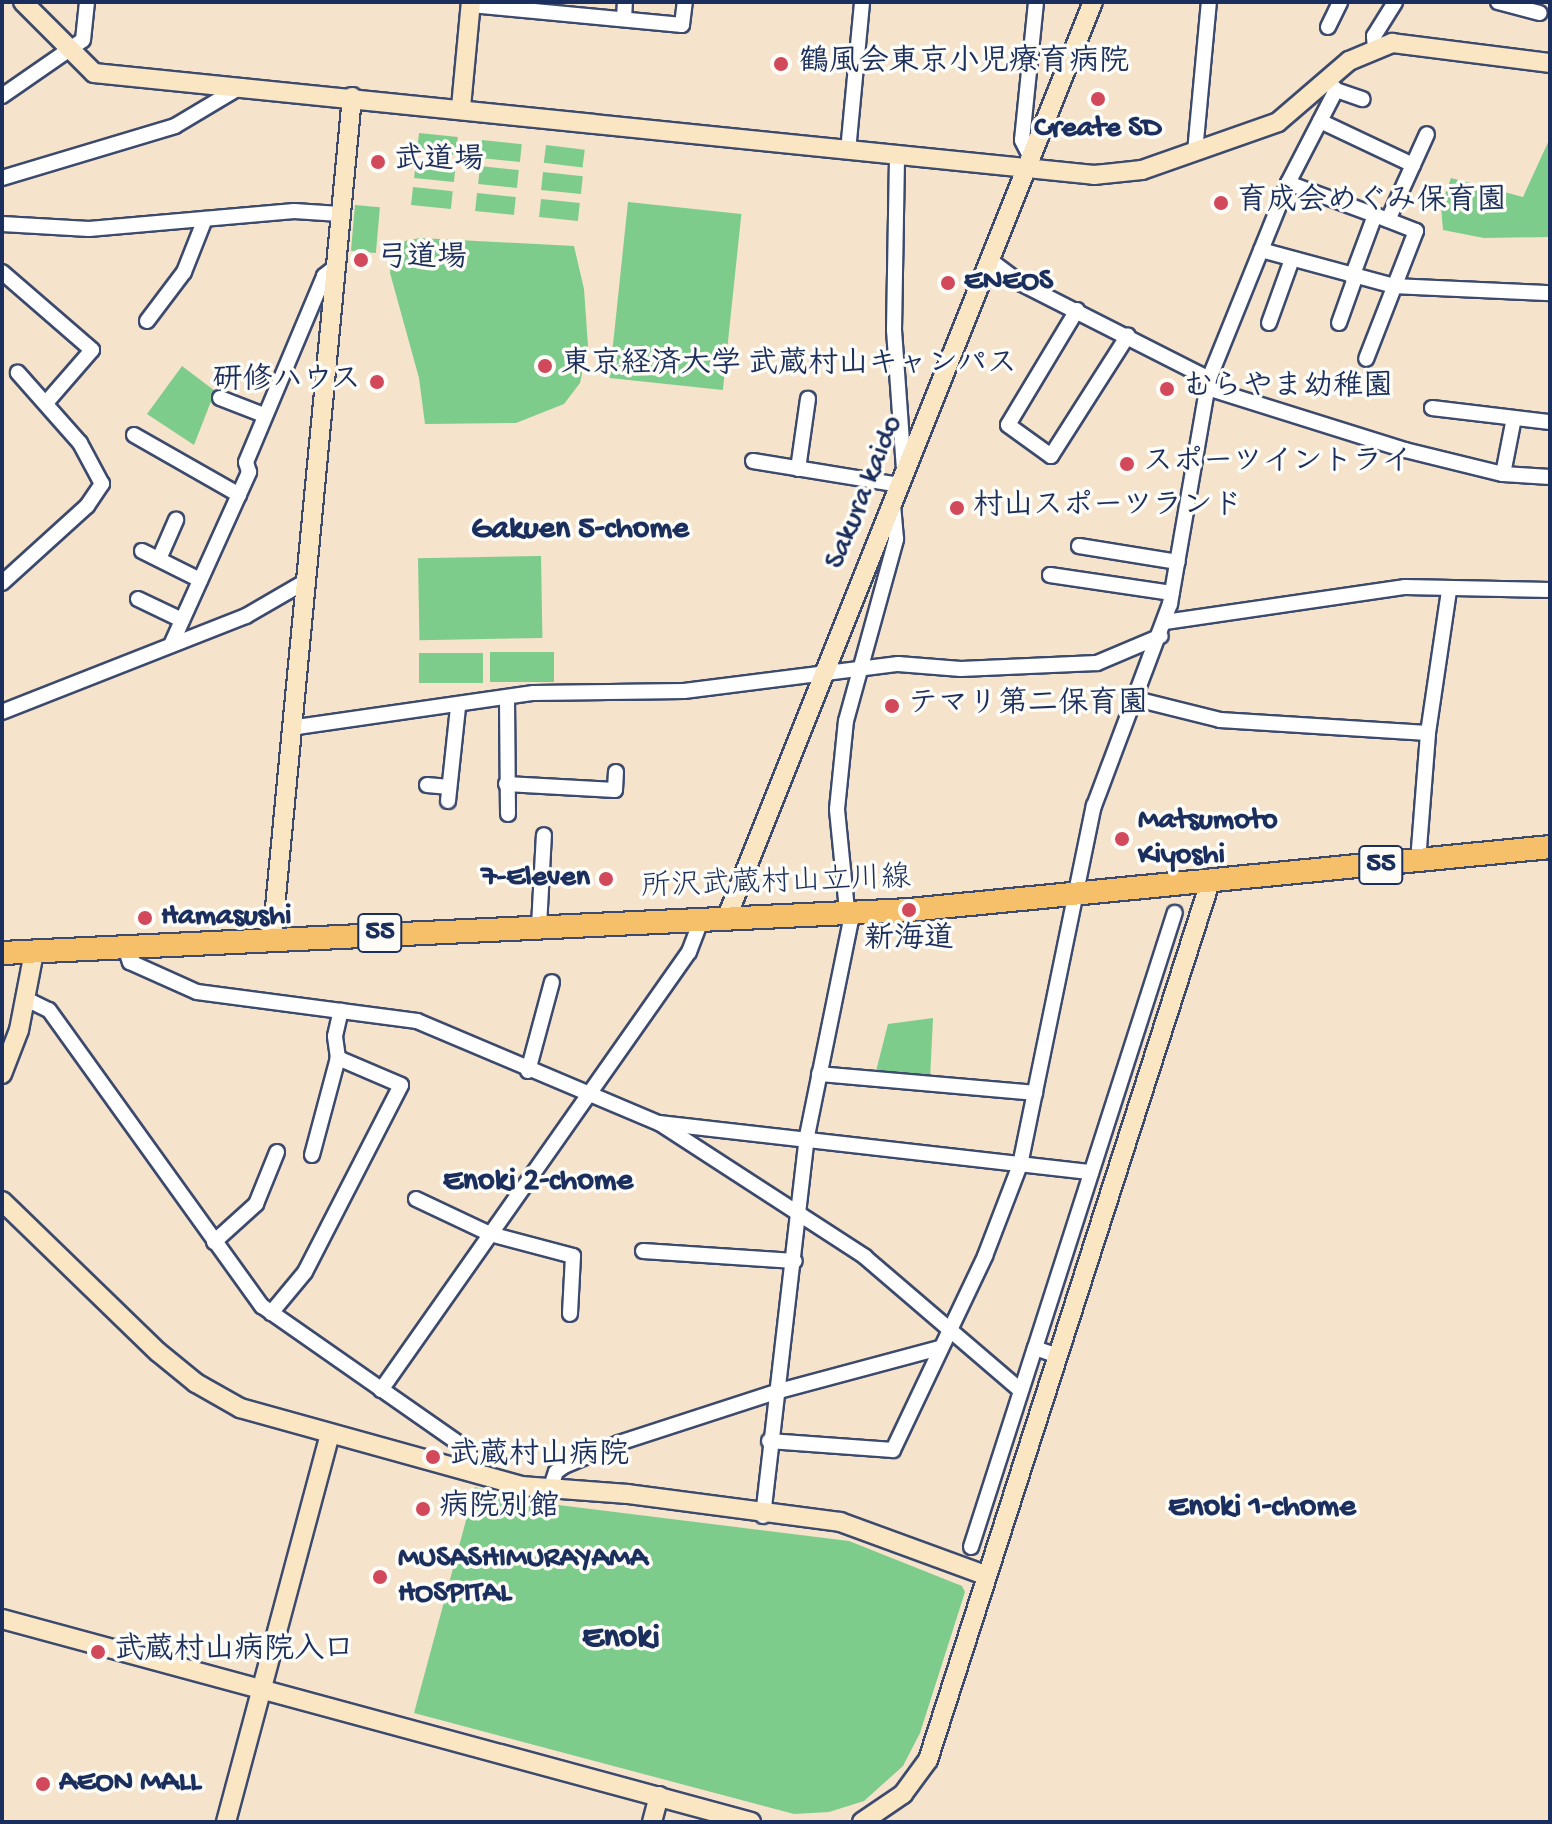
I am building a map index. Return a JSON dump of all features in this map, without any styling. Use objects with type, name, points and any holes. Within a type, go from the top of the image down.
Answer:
[{"type":"main road","name":"所沢武蔵村山立川線","points":[[2,953],[727,917],[1073,896],[1211,879],[1550,847]]},
{"type":"street","points":[[23,2],[94,73],[461,107],[897,158],[1028,162],[1111,175],[1195,152],[1278,122],[1332,85]]},
{"type":"street","points":[[2,96],[83,40],[87,2]]},
{"type":"street","points":[[624,19],[625,2]]},
{"type":"street","points":[[461,107],[471,4],[554,7],[682,25],[685,2]]},
{"type":"street","points":[[848,151],[862,2]]},
{"type":"street","points":[[1028,162],[1022,140],[1036,2]]},
{"type":"street","name":"Sakura kaido","points":[[727,917],[1093,2]]},
{"type":"street","points":[[1195,152],[1209,2]]},
{"type":"street","points":[[1328,27],[1340,2]]},
{"type":"street","points":[[1375,48],[1374,36],[1395,2]]},
{"type":"street","points":[[1498,2],[1540,13]]},
{"type":"street","points":[[769,1441],[893,1450],[950,1330],[1020,1165],[1094,806],[1163,629],[1172,593],[1208,384],[1288,183],[1320,121],[1332,85],[1349,61],[1375,48],[1415,42],[1550,63]]},
{"type":"street","points":[[1332,85],[1362,99]]},
{"type":"street","points":[[2,178],[175,126],[242,86]]},
{"type":"street","points":[[272,939],[303,583],[352,97]]},
{"type":"street","points":[[1320,121],[1413,165]]},
{"type":"street","points":[[1339,323],[1354,277],[1427,134]]},
{"type":"street","points":[[763,1516],[769,1441],[779,1391],[807,1136],[850,910],[837,809],[846,721],[896,539],[898,487],[894,330],[897,158]]},
{"type":"street","points":[[1288,183],[1416,231],[1366,359]]},
{"type":"street","points":[[2,224],[89,229],[294,211],[340,214]]},
{"type":"street","points":[[147,321],[184,272],[205,219]]},
{"type":"street","points":[[1261,250],[1394,286],[1550,293]]},
{"type":"street","points":[[1269,323],[1292,259]]},
{"type":"street","points":[[990,260],[1022,284],[1128,335],[1208,384],[1314,424],[1503,474],[1550,477]]},
{"type":"street","points":[[171,645],[239,495],[264,415],[324,276],[334,268]]},
{"type":"street","points":[[2,272],[92,350],[46,403]]},
{"type":"street","points":[[1077,310],[1008,425],[1051,456],[1128,335]]},
{"type":"street","points":[[2,583],[87,506],[102,484],[80,443],[18,373]]},
{"type":"street","points":[[220,398],[264,415]]},
{"type":"street","points":[[798,469],[808,399]]},
{"type":"street","points":[[1432,408],[1550,422]]},
{"type":"street","points":[[1503,474],[1514,418]]},
{"type":"street","points":[[134,435],[239,495]]},
{"type":"street","points":[[753,461],[898,487]]},
{"type":"street","points":[[159,559],[176,520]]},
{"type":"street","points":[[1079,546],[1178,562]]},
{"type":"street","points":[[142,551],[200,580]]},
{"type":"street","points":[[1050,575],[1172,593]]},
{"type":"street","points":[[2,712],[246,616],[303,583]]},
{"type":"street","points":[[290,728],[458,707],[534,693],[684,691],[898,664],[961,669],[1097,663],[1163,629],[1405,587],[1550,590]]},
{"type":"street","points":[[1418,861],[1428,733],[1449,590]]},
{"type":"street","points":[[138,599],[182,620]]},
{"type":"street","points":[[507,699],[508,814]]},
{"type":"street","points":[[1136,699],[1220,720],[1428,733]]},
{"type":"street","points":[[427,785],[449,794],[458,707]]},
{"type":"street","points":[[506,784],[615,790],[616,772]]},
{"type":"street","points":[[539,926],[544,835]]},
{"type":"street","points":[[862,1822],[903,1794],[928,1760],[1055,1355],[1211,879]]},
{"type":"street","points":[[971,1547],[1175,913]]},
{"type":"street","points":[[381,1390],[689,952],[702,918]]},
{"type":"street","points":[[125,947],[130,962],[197,992],[417,1021],[528,1071],[659,1123],[799,1210],[865,1257],[1020,1390]]},
{"type":"street","points":[[2,1074],[26,999],[34,952]]},
{"type":"street","points":[[528,1071],[552,982]]},
{"type":"street","points":[[26,999],[49,1010],[214,1242],[271,1313],[463,1446],[469,1453],[467,1472]]},
{"type":"street","points":[[312,1155],[338,1058],[335,1036],[341,1011]]},
{"type":"street","points":[[1134,1040],[1156,1047]]},
{"type":"street","points":[[271,1313],[305,1272],[401,1085],[338,1058]]},
{"type":"street","points":[[819,1074],[1035,1093]]},
{"type":"street","points":[[659,1123],[807,1136],[1091,1172]]},
{"type":"street","points":[[214,1242],[256,1204],[277,1152]]},
{"type":"street","points":[[416,1199],[490,1234],[576,1260],[570,1314]]},
{"type":"street","points":[[2,1201],[196,1383],[240,1408],[467,1472],[550,1490],[628,1494],[763,1516],[861,1527],[985,1575]]},
{"type":"street","points":[[643,1251],[795,1261]]},
{"type":"street","points":[[550,1490],[556,1472],[564,1466],[779,1391],[940,1348]]},
{"type":"street","points":[[1035,1348],[1055,1355]]},
{"type":"street","points":[[226,1822],[330,1434]]},
{"type":"street","points":[[2,1619],[751,1822]]},
{"type":"street","points":[[652,1822],[659,1796]]},
{"type":"green space","points":[[419,133],[458,137],[456,155],[417,151]]},
{"type":"green space","points":[[1550,138],[1550,237],[1484,238],[1443,230],[1441,206],[1451,178],[1523,197]]},
{"type":"green space","points":[[482,140],[522,144],[520,162],[480,158]]},
{"type":"green space","points":[[546,145],[585,150],[583,168],[544,163]]},
{"type":"green space","points":[[416,160],[456,164],[454,182],[414,178]]},
{"type":"green space","points":[[480,166],[519,170],[517,188],[478,184]]},
{"type":"green space","points":[[543,172],[583,176],[581,194],[541,190]]},
{"type":"green space","points":[[413,187],[453,191],[451,209],[411,205]]},
{"type":"green space","points":[[477,193],[516,197],[514,215],[475,211]]},
{"type":"green space","points":[[541,199],[580,203],[578,221],[539,217]]},
{"type":"green space","points":[[628,202],[741,214],[723,390],[609,378]]},
{"type":"green space","points":[[355,205],[380,207],[376,253],[351,251]]},
{"type":"green space","points":[[420,238],[574,246],[584,289],[588,346],[580,383],[564,404],[516,423],[425,424],[419,378],[390,273],[392,257],[405,241]]},
{"type":"green space","points":[[182,366],[215,391],[194,445],[147,414]]},
{"type":"green space","points":[[541,556],[542,638],[419,640],[418,558]]},
{"type":"green space","points":[[490,652],[554,652],[554,682],[490,682]]},
{"type":"green space","points":[[419,653],[483,653],[483,683],[419,683]]},
{"type":"green space","points":[[933,1018],[930,1079],[875,1075],[888,1024]]},
{"type":"green space","points":[[475,1487],[518,1500],[849,1541],[962,1586],[965,1592],[920,1733],[903,1766],[864,1801],[829,1812],[794,1814],[414,1713]]},
{"type":"place","name":"鶴風会東京小児療育病院","points":[[781,64]]},
{"type":"place","name":"Create SD","points":[[1098,99]]},
{"type":"place","name":"武道場","points":[[378,162]]},
{"type":"place","name":"育成会めぐみ保育園","points":[[1221,203]]},
{"type":"place","name":"弓道場","points":[[361,260]]},
{"type":"place","name":"ENEOS","points":[[948,283]]},
{"type":"place","name":"東京経済大学 武蔵村山キャンパス","points":[[545,366]]},
{"type":"place","name":"研修ハウス","points":[[377,382]]},
{"type":"place","name":"むらやま幼稚園","points":[[1167,389]]},
{"type":"place","name":"スポーツイントライ","points":[[1127,464]]},
{"type":"place","name":"村山スポーツランド","points":[[957,508]]},
{"type":"place","name":"テマリ第二保育園","points":[[892,706]]},
{"type":"place","name":"Matsumoto Kiyoshi","points":[[1122,839]]},
{"type":"place","name":"7-Eleven","points":[[606,879]]},
{"type":"place","name":"新海道","points":[[909,910]]},
{"type":"place","name":"Hamasushi","points":[[145,918]]},
{"type":"place","name":"武蔵村山病院","points":[[433,1457]]},
{"type":"place","name":"病院別館","points":[[423,1509]]},
{"type":"place","name":"MUSASHIMURAYAMA HOSPITAL","points":[[380,1577]]},
{"type":"place","name":"武蔵村山病院入口","points":[[98,1652]]},
{"type":"place","name":"AEON MALL","points":[[43,1784]]},
{"type":"district","name":"Gakuen 5-chome","points":[[580,530]]},
{"type":"district","name":"Enoki 2-chome","points":[[538,1182]]},
{"type":"district","name":"Enoki 1-chome","points":[[1262,1508]]},
{"type":"district","name":"Enoki","points":[[621,1640]]}]
